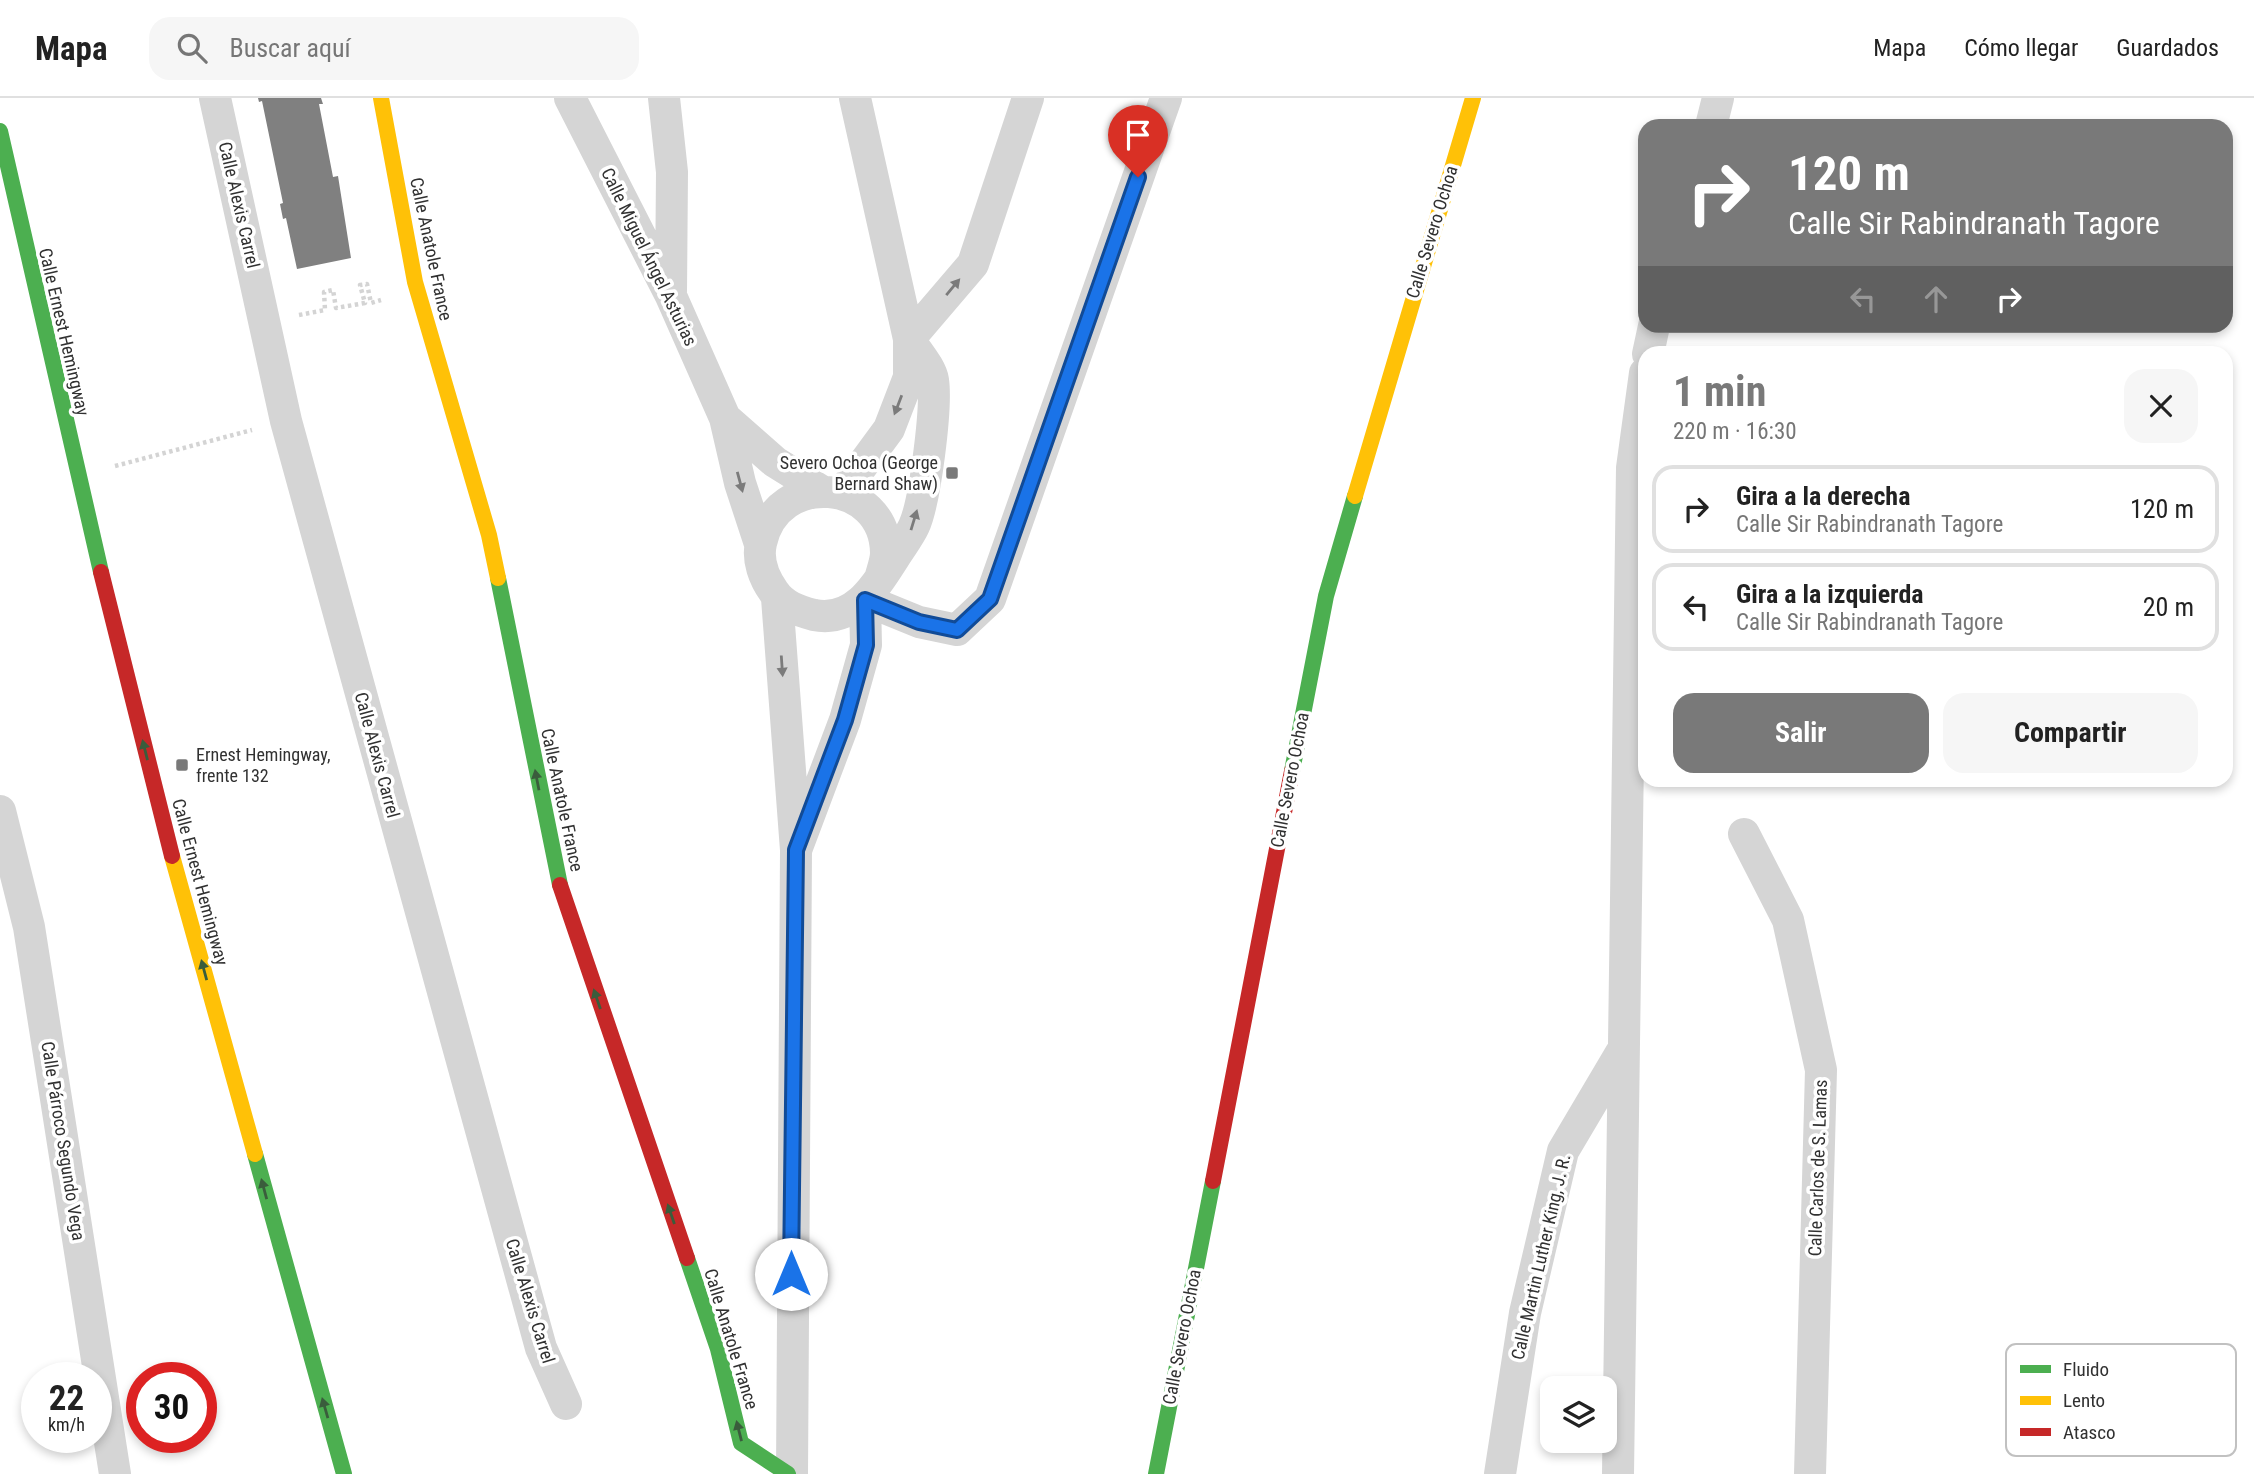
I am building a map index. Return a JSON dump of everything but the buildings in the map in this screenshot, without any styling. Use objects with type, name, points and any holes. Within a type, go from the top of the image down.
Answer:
[{"type":"street","name":"Calle Alexis Carrel","points":[[215,98],[286,421],[541,1348],[566,1404]]},
{"type":"street","name":"Calle Anatole France","points":[[381,98],[415,282],[489,535],[551,850],[569,918],[718,1349],[741,1443],[790,1474]]},
{"type":"street","name":"Calle Miguel Ángel Asturias","points":[[570,98],[671,296],[725,418],[740,484],[760,544]]},
{"type":"street","points":[[664,98],[672,172],[671,296]]},
{"type":"street","points":[[831,491],[889,429],[909,377],[909,339],[855,98]]},
{"type":"street","points":[[909,339],[973,264],[1028,98]]},
{"type":"street","points":[[873,589],[919,622],[957,630],[990,599],[1166,98]]},
{"type":"street","name":"Calle Severo Ochoa","points":[[1156,1474],[1326,596],[1473,98]]},
{"type":"street","points":[[1713,119],[1718,98]]},
{"type":"street","name":"Calle Ernest Hemingway","points":[[0,131],[77,476],[165,829],[344,1474]]},
{"type":"street","points":[[796,850],[845,720],[866,645],[873,589],[886,553],[880,527],[865,506],[831,491],[799,495],[781,506],[767,523],[760,544],[760,564],[767,582],[778,598],[797,611],[820,616],[844,612],[873,589],[914,526],[934,420],[933,377],[909,339]]},
{"type":"street","name":"Calle Miguel Ángel Asturias","points":[[725,418],[775,462],[831,491]]},
{"type":"street","points":[[1618,1474],[1621,1053],[1632,468],[1638,424]]},
{"type":"street","points":[[778,598],[796,850],[790,1474]]},
{"type":"street","name":"Calle Párroco Segundo Vega","points":[[0,811],[29,927],[115,1474]]},
{"type":"street","name":"Calle Carlos de S. Lamas","points":[[1744,834],[1788,920],[1821,1070],[1810,1474]]},
{"type":"street","points":[[0,914],[29,927]]},
{"type":"street","name":"Calle Martin Luther King, J. R.","points":[[1500,1474],[1525,1313],[1563,1151],[1621,1053]]},
{"type":"path","points":[[298,315],[325,310],[324,292],[332,290],[336,308],[365,303],[360,285],[367,284],[371,303],[382,300],[380,289]]},
{"type":"path","points":[[77,476],[286,421]]},
{"type":"traffic: fast","points":[[0,131],[101,572]]},
{"type":"traffic: fast","points":[[1292,771],[1326,596],[1355,496]]},
{"type":"traffic: fast","points":[[498,578],[560,885]]},
{"type":"traffic: fast","points":[[255,1154],[344,1474]]},
{"type":"traffic: fast","points":[[1156,1474],[1213,1181]]},
{"type":"traffic: fast","points":[[687,1258],[718,1349],[741,1443],[788,1474]]},
{"type":"traffic: slow","points":[[381,98],[415,282],[489,535],[498,578]]},
{"type":"traffic: slow","points":[[1355,496],[1473,98]]},
{"type":"traffic: slow","points":[[172,856],[255,1154]]},
{"type":"traffic: jam","points":[[101,572],[172,856]]},
{"type":"traffic: jam","points":[[1213,1181],[1292,771]]},
{"type":"traffic: jam","points":[[560,885],[687,1258]]},
{"type":"place","name":"Severo Ochoa (George Bernard Shaw)","points":[[952,473]]},
{"type":"place","name":"Ernest Hemingway, frente 132","points":[[182,765]]},
{"type":"route","points":[[791,1274],[796,850],[845,720],[866,645],[865,600],[919,622],[957,630],[990,599],[1138,177]]}]
